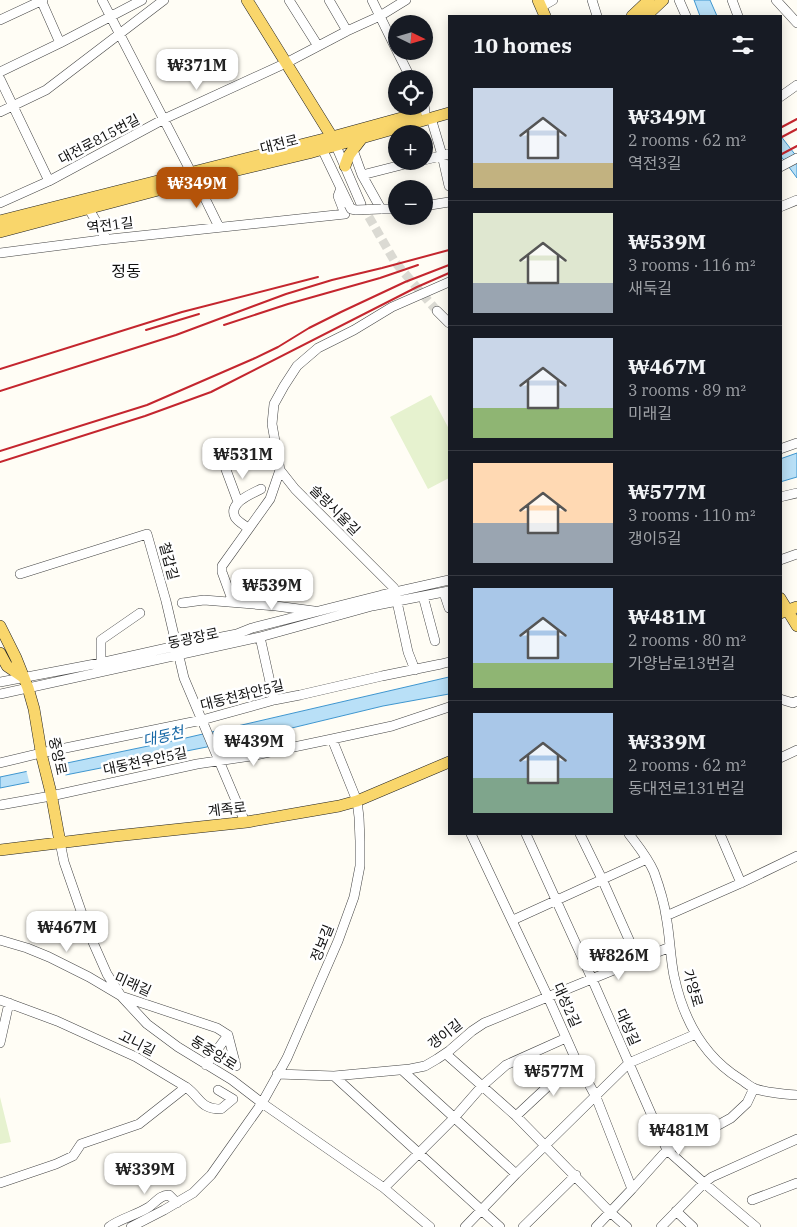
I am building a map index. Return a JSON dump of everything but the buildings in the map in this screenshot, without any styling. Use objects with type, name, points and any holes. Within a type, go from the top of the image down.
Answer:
[{"type":"main road","points":[[247,0],[334,141]]},
{"type":"main road","points":[[633,15],[649,0]]},
{"type":"main road","points":[[647,15],[663,0]]},
{"type":"main road","name":"대전로","points":[[433,110],[448,106]]},
{"type":"main road","name":"대전로","points":[[433,112],[448,113]]},
{"type":"main road","name":"대전로","points":[[0,220],[194,176],[334,141],[415,115]]},
{"type":"main road","name":"대전로","points":[[0,232],[89,209],[194,176],[309,153],[334,141],[362,138],[417,115]]},
{"type":"main road","points":[[345,166],[349,155],[362,138]]},
{"type":"main road","points":[[788,610],[797,626]]},
{"type":"main road","name":"중앙로","points":[[0,626],[19,663],[34,709],[41,755],[60,842]]},
{"type":"main road","points":[[0,653],[7,666],[26,683]]},
{"type":"main road","name":"계족로","points":[[0,850],[245,822],[339,806],[357,801],[448,762]]},
{"type":"street","points":[[0,20],[42,0],[60,43]]},
{"type":"street","points":[[102,0],[219,227]]},
{"type":"street","points":[[0,72],[142,0]]},
{"type":"street","points":[[0,112],[46,90],[164,0]]},
{"type":"street","points":[[289,0],[318,46]]},
{"type":"street","points":[[329,0],[347,31]]},
{"type":"street","points":[[372,0],[388,32]]},
{"type":"street","name":"대전로815번길","points":[[0,203],[49,181],[164,119],[286,63],[380,16],[406,0]]},
{"type":"street","points":[[541,8],[553,0]]},
{"type":"street","points":[[592,0],[597,15]]},
{"type":"street","points":[[679,0],[686,15]]},
{"type":"street","points":[[732,0],[738,15]]},
{"type":"street","points":[[776,0],[797,23]]},
{"type":"street","points":[[0,79],[49,181]]},
{"type":"street","points":[[782,95],[797,85]]},
{"type":"street","points":[[429,115],[445,155],[448,178]]},
{"type":"street","points":[[334,141],[361,204]]},
{"type":"street","points":[[353,150],[362,175],[381,209]]},
{"type":"street","points":[[309,153],[324,153],[336,156],[345,166]]},
{"type":"street","points":[[324,153],[351,209],[388,209]]},
{"type":"street","points":[[782,166],[797,158]]},
{"type":"street","points":[[362,175],[388,168]]},
{"type":"street","name":"역전1길","points":[[0,253],[346,214],[338,196],[341,188]]},
{"type":"street","points":[[782,206],[797,200]]},
{"type":"street","points":[[433,205],[448,202]]},
{"type":"street","points":[[89,209],[106,240]]},
{"type":"street","points":[[233,602],[222,572],[222,566],[270,499],[280,470],[272,424],[274,404],[297,366],[318,348],[354,330],[392,307],[448,282]]},
{"type":"street","points":[[437,310],[448,322]]},
{"type":"street","points":[[782,448],[797,443]]},
{"type":"street","points":[[225,467],[238,502]]},
{"type":"street","name":"솔랑시울길","points":[[280,470],[302,496],[394,588],[396,597]]},
{"type":"street","points":[[248,528],[236,519],[234,515],[236,506],[238,502],[261,489]]},
{"type":"street","points":[[782,497],[797,493]]},
{"type":"street","name":"철갑길","points":[[20,574],[147,534],[166,600],[184,678],[218,759]]},
{"type":"street","points":[[782,559],[797,554]]},
{"type":"street","name":"동광장로","points":[[177,650],[260,638],[372,606],[448,580]]},
{"type":"street","name":"동광장로","points":[[0,694],[26,683],[177,650],[237,634],[252,628],[382,595],[396,597],[423,596],[446,592]]},
{"type":"street","points":[[423,596],[435,641]]},
{"type":"street","points":[[396,597],[408,652],[415,670]]},
{"type":"street","points":[[182,603],[204,600],[319,611]]},
{"type":"street","points":[[101,667],[100,640],[140,613]]},
{"type":"street","points":[[260,638],[274,700]]},
{"type":"street","name":"대동천좌안5길","points":[[0,763],[203,721],[274,700],[448,662]]},
{"type":"street","name":"동광장로","points":[[0,682],[26,683]]},
{"type":"street","points":[[782,700],[793,703],[797,701]]},
{"type":"street","name":"대동천우안5길","points":[[0,805],[218,759],[251,756],[392,726],[448,707]]},
{"type":"street","name":"정보길","points":[[131,1227],[193,1193],[211,1175],[262,1103],[287,1058],[343,929],[354,897],[360,866],[359,817],[357,801],[332,739]]},
{"type":"street","points":[[782,757],[797,750]]},
{"type":"street","points":[[218,759],[245,822]]},
{"type":"street","name":"대성2길","points":[[471,835],[576,1060],[596,1097],[632,1189]]},
{"type":"street","name":"대성길","points":[[526,835],[667,1150]]},
{"type":"street","points":[[580,835],[638,960]]},
{"type":"street","name":"가양로","points":[[630,835],[654,872],[666,916],[674,975],[681,1004],[693,1030],[711,1055],[730,1073],[754,1088],[795,1097]]},
{"type":"street","points":[[720,835],[741,883]]},
{"type":"street","name":"동중앙로","points":[[60,842],[64,862],[88,931],[107,974],[121,996],[148,1024],[178,1047],[232,1080],[384,1188],[430,1227]]},
{"type":"street","points":[[666,916],[797,856]]},
{"type":"street","points":[[512,920],[647,859]]},
{"type":"street","name":"미래길","points":[[0,940],[28,948],[49,957],[121,996],[217,1028],[228,1035]]},
{"type":"street","name":"갱이길","points":[[277,1074],[334,1076],[425,1066],[446,1054],[484,1023],[670,946]]},
{"type":"street","points":[[0,1043],[4,1002]]},
{"type":"street","name":"고니길","points":[[4,1002],[57,1021],[136,1056],[186,1087],[211,1109],[221,1109],[233,1099],[218,1090]]},
{"type":"street","points":[[466,1227],[516,1174],[629,1063],[696,1034]]},
{"type":"street","points":[[206,1065],[228,1035]]},
{"type":"street","points":[[228,1035],[236,1066]]},
{"type":"street","points":[[384,1188],[454,1118],[482,1086],[506,1065],[566,1038]]},
{"type":"street","points":[[446,1054],[516,1116],[627,1227]]},
{"type":"street","points":[[516,1116],[576,1060]]},
{"type":"street","points":[[402,1070],[516,1174]]},
{"type":"street","points":[[334,1076],[500,1227]]},
{"type":"street","points":[[0,1183],[56,1164],[72,1156],[81,1144],[139,1124],[186,1087]]},
{"type":"street","points":[[596,1227],[667,1150],[732,1118],[746,1103],[754,1088]]},
{"type":"street","points":[[661,1227],[712,1177],[797,1139]]},
{"type":"street","points":[[667,1150],[756,1227]]},
{"type":"street","points":[[523,1227],[576,1175]]},
{"type":"street","points":[[752,1200],[797,1183]]},
{"type":"street","points":[[109,1227],[148,1208],[163,1195],[169,1195],[177,1203]]},
{"type":"street","points":[[676,1212],[693,1227]]},
{"type":"green space","points":[[431,395],[448,427],[448,479],[428,489],[390,417]]},
{"type":"green space","points":[[0,1097],[11,1142],[0,1144]]},
{"type":"water","points":[[694,0],[710,0],[717,15],[700,15]]},
{"type":"water","points":[[782,138],[797,157],[797,178],[782,158]]},
{"type":"water","points":[[797,453],[797,477],[782,481],[782,458]]},
{"type":"water","points":[[448,677],[448,694],[383,706],[242,740],[0,788],[0,777],[177,740]]},
{"type":"pier","points":[[63,762],[66,778],[30,785],[26,769]]},
{"type":"tunnel","points":[[362,205],[395,262],[437,311]]},
{"type":"railway","points":[[782,127],[797,119]]},
{"type":"railway","points":[[782,137],[797,129]]},
{"type":"railway","points":[[782,154],[797,146]]},
{"type":"railway","points":[[0,391],[176,335],[286,294],[332,280],[448,250]]},
{"type":"railway","points":[[224,325],[418,265]]},
{"type":"railway","points":[[0,451],[147,405],[253,359],[278,347],[309,328],[405,282],[448,265]]},
{"type":"railway","points":[[0,462],[145,416],[211,392],[417,287],[448,273]]},
{"type":"railway","points":[[0,369],[182,312],[318,277]]},
{"type":"railway","points":[[146,330],[199,314]]},
{"type":"district","name":"정동","points":[[126,271]]},
{"type":"water label","name":"대동천","points":[[163,736]]}]
